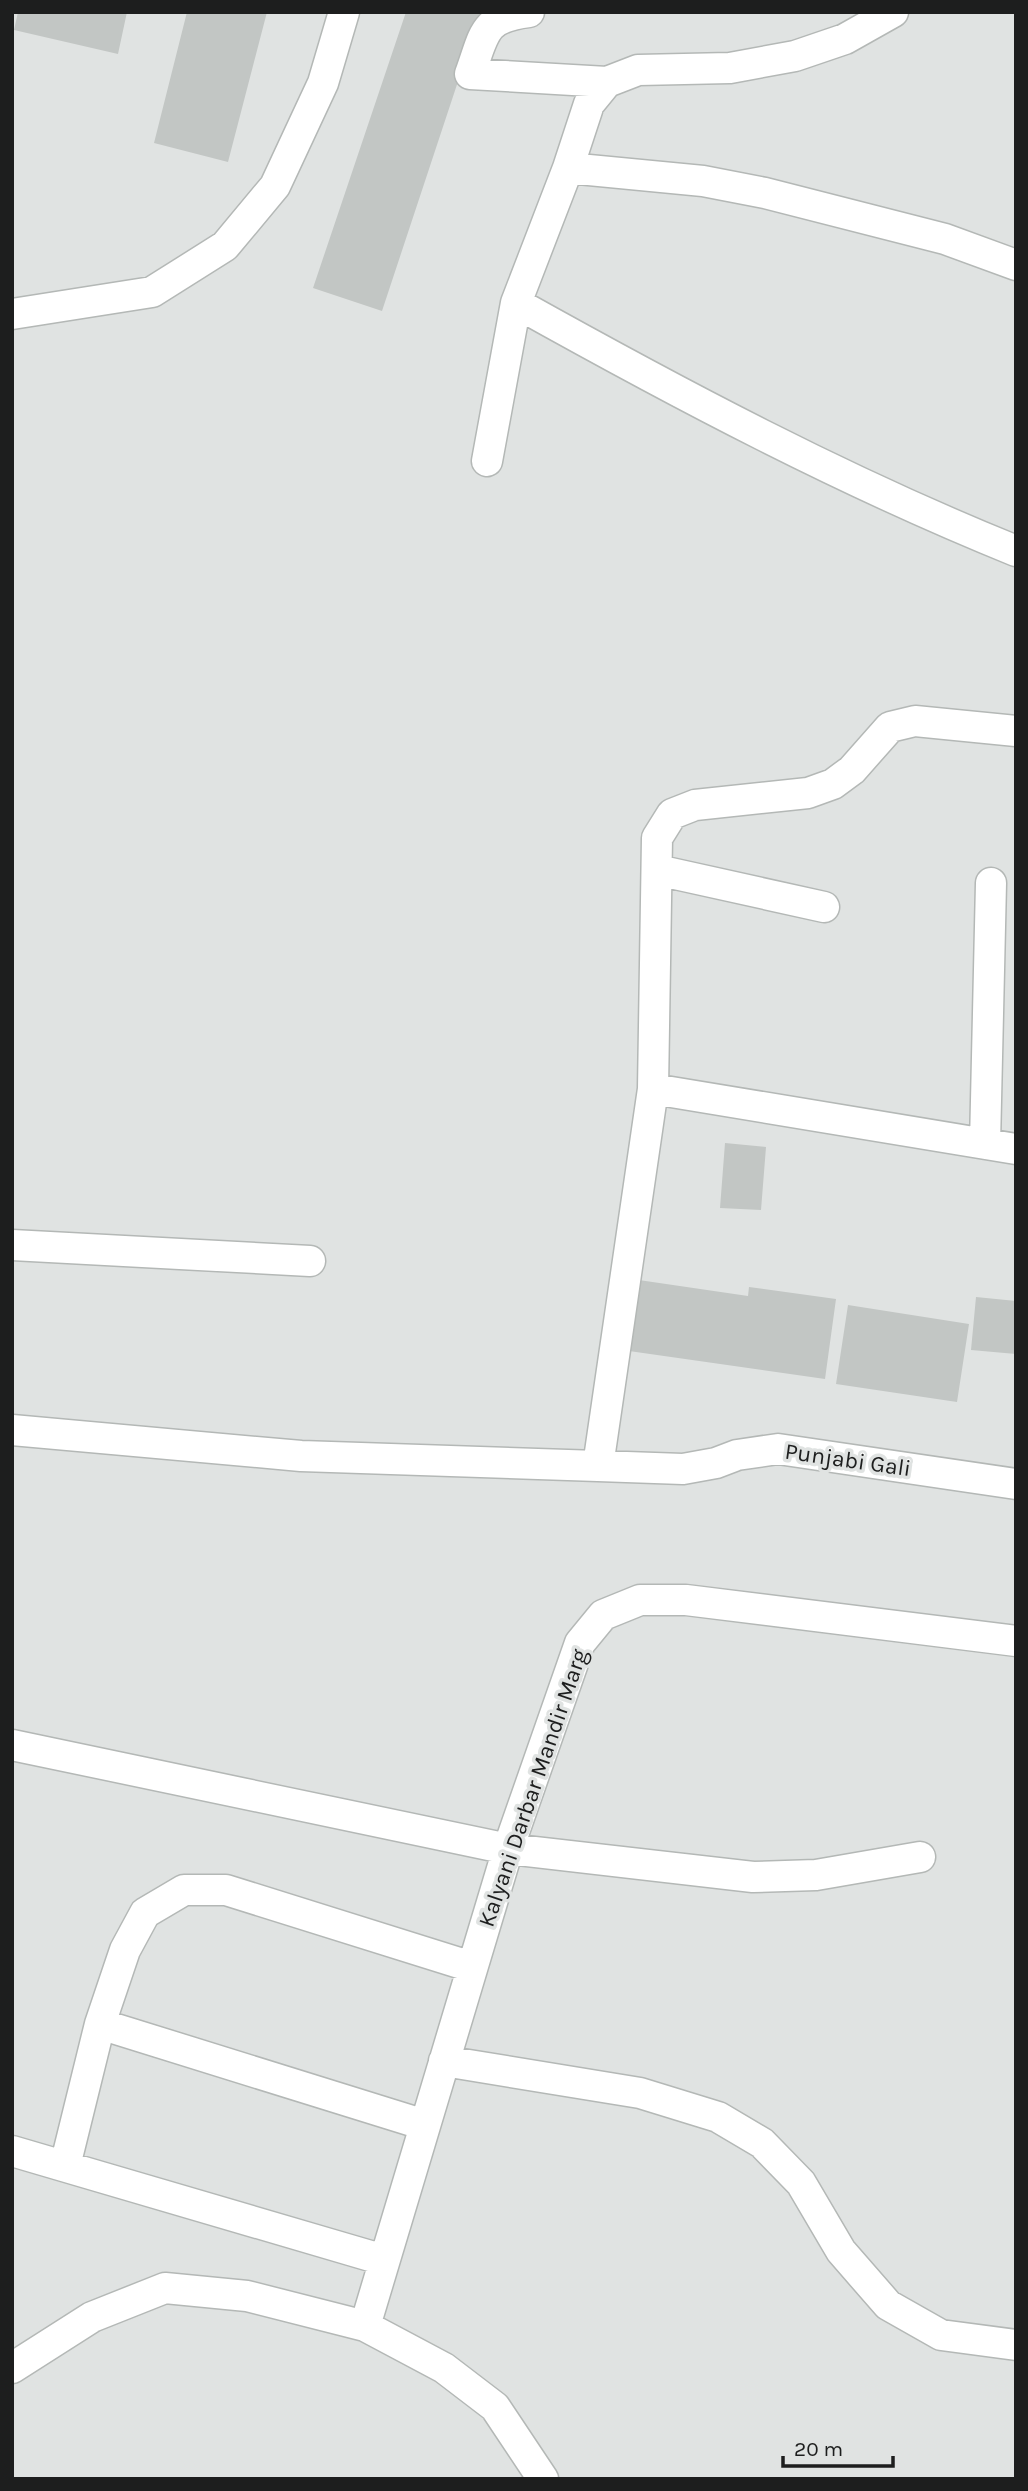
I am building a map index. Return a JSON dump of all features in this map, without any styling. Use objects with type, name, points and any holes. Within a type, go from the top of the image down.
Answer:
[{"type":"street","points":[[12,314],[152,292],[225,246],[275,186],[323,83],[344,12]]},
{"type":"street","points":[[529,12],[500,18],[487,29],[470,74],[607,82],[638,70],[730,68],[795,57],[845,39],[892,12]]},
{"type":"street","points":[[488,461],[516,303],[568,168],[589,104],[607,82]]},
{"type":"street","points":[[568,168],[703,181],[765,193],[945,239],[1016,265]]},
{"type":"street","points":[[516,303],[643,374],[828,469],[931,517],[1016,551]]},
{"type":"street","points":[[598,1466],[653,1089],[657,838],[672,814],[695,805],[808,793],[833,784],[852,770],[890,727],[915,721],[1016,731]]},
{"type":"street","points":[[657,870],[824,907]]},
{"type":"street","points":[[985,1144],[991,883]]},
{"type":"street","points":[[653,1089],[1016,1149]]},
{"type":"street","points":[[12,1245],[310,1261]]},
{"type":"street","name":"Punjabi Gali","points":[[12,1430],[301,1456],[684,1469],[716,1463],[737,1455],[778,1449],[1016,1485]]},
{"type":"street","name":"Kalyani Darbar Mandir Marg","points":[[365,2326],[508,1849],[580,1643],[603,1615],[640,1600],[686,1600],[1016,1641]]},
{"type":"street","points":[[12,1745],[508,1849],[753,1877],[816,1875],[920,1857]]},
{"type":"street","points":[[65,2166],[100,2024],[125,1951],[145,1913],[184,1890],[226,1890],[472,1967]]},
{"type":"street","points":[[100,2024],[425,2125]]},
{"type":"street","points":[[444,2061],[640,2093],[718,2117],[762,2143],[801,2183],[841,2251],[888,2305],[941,2335],[1016,2344]]},
{"type":"street","points":[[12,2151],[384,2260]]},
{"type":"street","points":[[12,2368],[92,2317],[165,2288],[247,2295],[365,2326],[444,2368],[495,2407],[543,2479]]},
{"type":"building","points":[[18,12],[127,12],[118,54],[14,30]]},
{"type":"building","points":[[187,12],[267,12],[228,162],[154,143]]},
{"type":"building","points":[[406,12],[481,12],[382,311],[313,288]]},
{"type":"building","points":[[725,1143],[766,1147],[761,1210],[720,1208]]},
{"type":"building","points":[[632,1279],[748,1296],[749,1287],[836,1299],[825,1379],[622,1350]]},
{"type":"building","points":[[976,1297],[1016,1301],[1016,1354],[971,1350]]},
{"type":"building","points":[[848,1305],[969,1324],[957,1402],[836,1384]]}]
